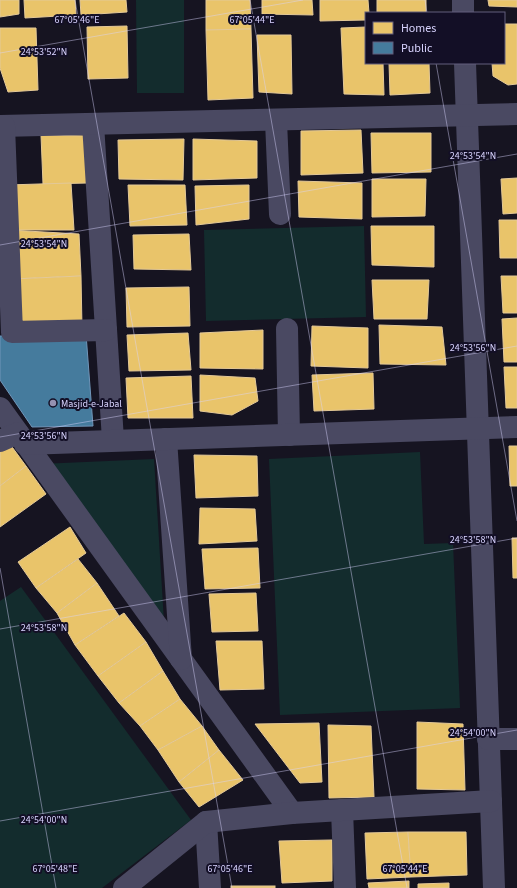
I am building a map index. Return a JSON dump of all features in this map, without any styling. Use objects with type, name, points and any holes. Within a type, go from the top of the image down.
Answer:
[{"type":"street","points":[[463,0],[463,12]]},
{"type":"street","points":[[465,64],[476,429],[494,888]]},
{"type":"street","points":[[106,330],[6,332],[2,126],[276,121],[517,114]]},
{"type":"street","points":[[276,121],[280,214]]},
{"type":"street","points":[[93,124],[113,440]]},
{"type":"street","points":[[287,329],[289,435]]},
{"type":"street","points":[[0,408],[14,439],[181,659],[292,813]]},
{"type":"street","points":[[14,439],[166,439],[517,427]]},
{"type":"street","points":[[166,439],[181,659]]},
{"type":"street","points":[[488,739],[517,738]]},
{"type":"street","points":[[124,888],[206,822],[292,813],[490,801]]},
{"type":"street","points":[[342,810],[346,888]]},
{"type":"street","points":[[206,822],[210,888]]},
{"type":"green space","points":[[136,0],[184,0],[184,93],[137,93]]},
{"type":"green space","points":[[364,226],[366,317],[206,321],[204,230]]},
{"type":"green space","points":[[420,452],[424,544],[453,543],[460,708],[280,715],[269,459]]},
{"type":"green space","points":[[154,459],[165,638],[40,464]]},
{"type":"green space","points":[[21,587],[191,820],[102,888],[0,888],[0,601]]},
{"type":"building: Homes","points":[[0,0],[19,0],[19,14],[0,17]]},
{"type":"building: Homes","points":[[24,0],[75,0],[76,15],[25,18]]},
{"type":"building: Homes","points":[[80,0],[126,0],[127,12],[81,15]]},
{"type":"building: Homes","points":[[206,0],[250,0],[251,29],[206,30]]},
{"type":"building: Homes","points":[[262,0],[312,0],[313,15],[262,14]]},
{"type":"building: Homes","points":[[320,0],[368,0],[369,12],[365,12],[365,20],[320,21]]},
{"type":"building: Homes","points":[[377,0],[426,0],[426,12],[377,12]]},
{"type":"building: Homes","points":[[488,0],[517,0],[517,7],[489,6]]},
{"type":"building: Homes","points":[[505,24],[517,24],[517,84],[508,85],[493,76],[492,64],[505,64]]},
{"type":"building: Homes","points":[[127,26],[128,78],[88,79],[87,27]]},
{"type":"building: Homes","points":[[365,27],[365,64],[383,64],[384,95],[344,94],[341,28]]},
{"type":"building: Homes","points":[[0,28],[36,28],[38,90],[8,92],[0,68]]},
{"type":"building: Homes","points":[[251,29],[253,98],[208,100],[206,30]]},
{"type":"building: Homes","points":[[257,35],[291,35],[292,94],[259,92]]},
{"type":"building: Homes","points":[[389,64],[429,64],[430,93],[390,95]]},
{"type":"building: Homes","points":[[361,130],[363,173],[301,175],[301,131]]},
{"type":"building: Homes","points":[[371,133],[431,133],[431,172],[372,173]]},
{"type":"building: Homes","points":[[41,135],[86,136],[88,183],[43,184]]},
{"type":"building: Homes","points":[[184,139],[183,180],[119,179],[118,140]]},
{"type":"building: Homes","points":[[193,139],[257,141],[257,178],[193,180]]},
{"type":"building: Homes","points":[[517,178],[517,213],[503,214],[501,179]]},
{"type":"building: Homes","points":[[372,179],[426,179],[425,216],[372,217]]},
{"type":"building: Homes","points":[[298,181],[362,183],[362,219],[299,217]]},
{"type":"building: Homes","points":[[71,183],[74,230],[9,230],[7,185]]},
{"type":"building: Homes","points":[[128,185],[185,185],[187,225],[130,226]]},
{"type":"building: Homes","points":[[249,185],[249,219],[196,225],[195,186]]},
{"type":"building: Homes","points":[[499,220],[517,220],[517,258],[500,258]]},
{"type":"building: Homes","points":[[371,226],[434,226],[434,267],[372,265]]},
{"type":"building: Homes","points":[[9,230],[79,234],[81,276],[12,279]]},
{"type":"building: Homes","points":[[189,234],[191,270],[134,269],[133,235]]},
{"type":"building: Homes","points":[[81,276],[82,328],[15,330],[12,279]]},
{"type":"building: Homes","points":[[501,276],[517,276],[517,313],[503,313]]},
{"type":"building: Homes","points":[[372,280],[429,280],[427,319],[374,319]]},
{"type":"building: Homes","points":[[189,287],[190,326],[127,327],[126,288]]},
{"type":"building: Homes","points":[[517,318],[517,362],[504,362],[502,319]]},
{"type":"building: Homes","points":[[379,325],[442,327],[446,365],[380,364]]},
{"type":"building: Homes","points":[[312,326],[368,328],[368,368],[311,366]]},
{"type":"building: Homes","points":[[263,330],[263,369],[200,368],[200,333]]},
{"type":"building: Homes","points":[[188,333],[191,370],[129,371],[127,335]]},
{"type":"building: Homes","points":[[504,367],[517,367],[517,408],[506,408]]},
{"type":"building: Homes","points":[[373,373],[374,409],[314,411],[312,375]]},
{"type":"building: Homes","points":[[200,375],[255,378],[258,401],[232,415],[200,411]]},
{"type":"building: Homes","points":[[191,376],[193,418],[128,418],[126,378]]},
{"type":"building: Homes","points":[[7,440],[26,466],[0,486],[0,445]]},
{"type":"building: Homes","points":[[509,446],[517,446],[517,486],[510,486]]},
{"type":"building: Homes","points":[[194,455],[257,456],[258,496],[196,498]]},
{"type":"building: Homes","points":[[26,466],[46,494],[0,527],[0,486]]},
{"type":"building: Homes","points":[[200,508],[255,509],[257,541],[199,544]]},
{"type":"building: Homes","points":[[70,527],[86,553],[36,588],[18,562]]},
{"type":"building: Homes","points":[[512,538],[517,538],[517,578],[513,578]]},
{"type":"building: Homes","points":[[258,548],[260,588],[205,589],[202,549]]},
{"type":"building: Homes","points":[[78,559],[97,583],[57,613],[36,588]]},
{"type":"building: Homes","points":[[97,583],[119,616],[75,645],[57,613]]},
{"type":"building: Homes","points":[[256,593],[258,631],[212,632],[209,594]]},
{"type":"building: Homes","points":[[124,613],[146,642],[98,676],[75,645]]},
{"type":"building: Homes","points":[[216,641],[262,641],[264,689],[220,690]]},
{"type":"building: Homes","points":[[146,642],[163,671],[119,703],[98,676]]},
{"type":"building: Homes","points":[[163,671],[180,699],[140,726],[119,703]]},
{"type":"building: Homes","points":[[180,699],[202,726],[158,750],[140,726]]},
{"type":"building: Homes","points":[[417,722],[463,724],[465,790],[417,789]]},
{"type":"building: Homes","points":[[319,723],[322,782],[300,783],[255,724]]},
{"type":"building: Homes","points":[[328,725],[371,726],[374,797],[329,798]]},
{"type":"building: Homes","points":[[202,726],[219,750],[179,782],[158,750]]},
{"type":"building: Homes","points":[[219,750],[243,780],[199,807],[179,782]]},
{"type":"building: Homes","points":[[408,832],[411,877],[367,879],[365,833]]},
{"type":"building: Homes","points":[[408,832],[466,832],[467,875],[411,877]]},
{"type":"building: Homes","points":[[332,840],[332,881],[282,883],[279,841]]},
{"type":"building: Homes","points":[[409,881],[409,888],[369,888],[368,883]]},
{"type":"building: Homes","points":[[449,883],[449,888],[418,888],[418,884]]},
{"type":"building: Homes","points":[[231,886],[275,886],[275,888],[231,888]]},
{"type":"building: Public","name":"Masjid-e-Jabal","points":[[86,334],[93,426],[32,427],[0,380],[0,336]]},
{"type":"place","name":"Masjid-e-Jabal","points":[[53,403]]}]
